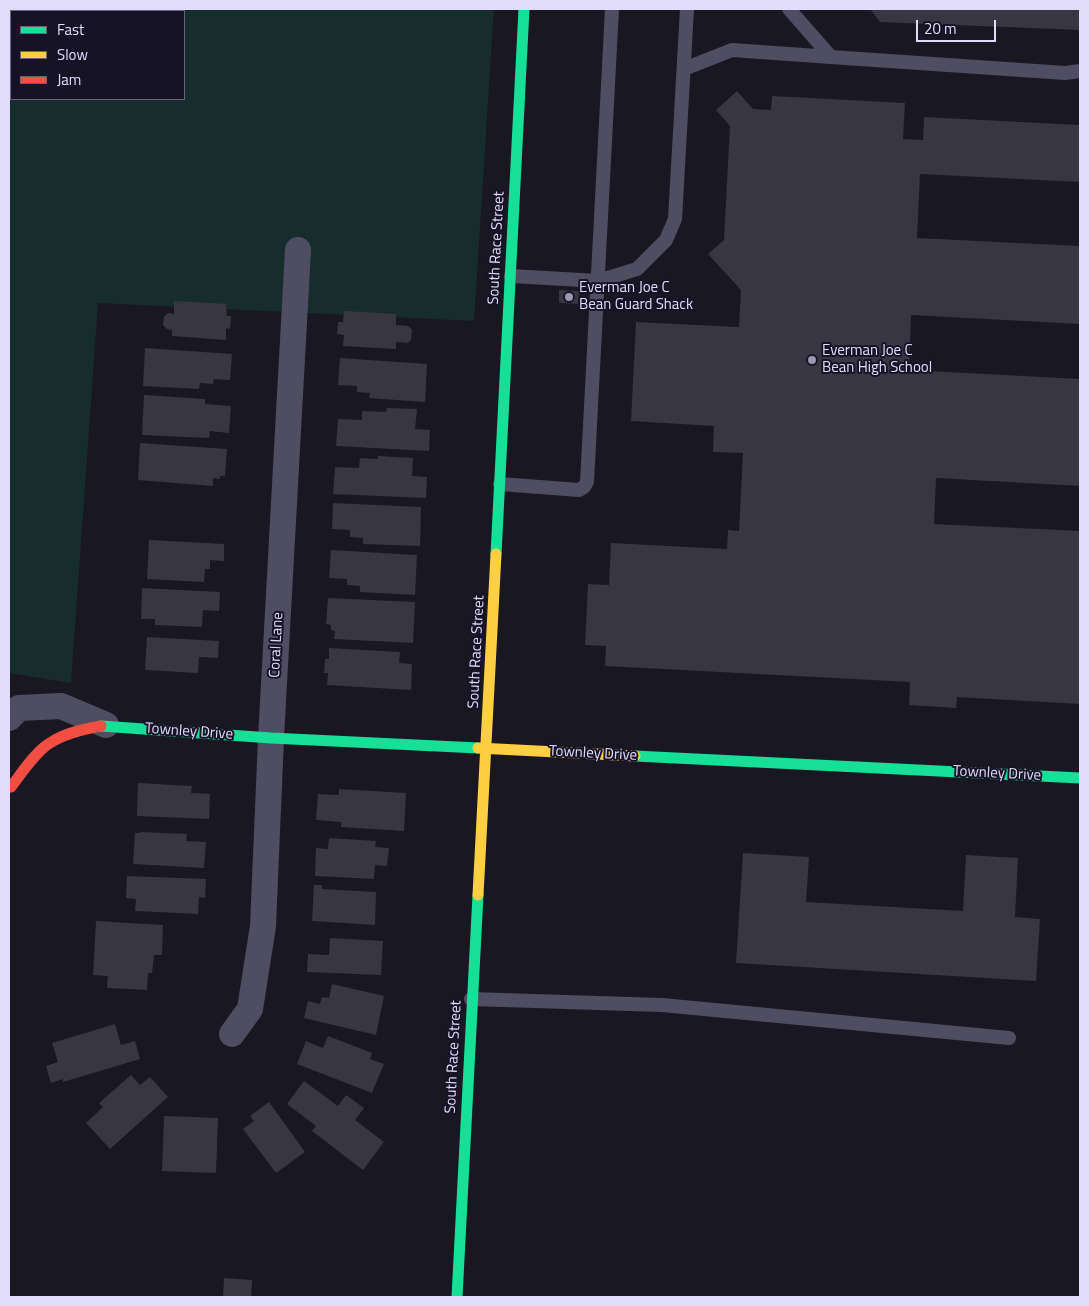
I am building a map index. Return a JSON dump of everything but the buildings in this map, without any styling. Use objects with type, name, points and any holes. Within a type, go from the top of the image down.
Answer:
[{"type":"street","name":"South Race Street","points":[[457,1297],[524,9]]},
{"type":"street","name":"Coral Lane","points":[[232,1034],[250,1009],[263,926],[271,738],[298,250]]},
{"type":"street","name":"Townley Drive","points":[[9,718],[19,708],[61,706],[106,725]]},
{"type":"street","name":"Townley Drive","points":[[10,790],[27,766],[49,743],[78,730],[106,725],[271,738],[1080,778]]},
{"type":"lane","points":[[500,484],[580,490],[587,482],[612,9]]},
{"type":"lane","points":[[511,276],[598,281],[637,268],[666,240],[676,219],[687,9]]},
{"type":"lane","points":[[789,9],[831,57]]},
{"type":"lane","points":[[684,69],[732,50],[1065,73],[1080,71]]},
{"type":"lane","points":[[471,999],[662,1005],[1010,1038]]},
{"type":"green space","points":[[9,9],[494,9],[474,321],[98,303],[71,683],[9,673]]},
{"type":"traffic: fast","points":[[496,554],[524,9]]},
{"type":"traffic: fast","points":[[101,726],[271,738],[478,748]]},
{"type":"traffic: fast","points":[[635,756],[1080,778]]},
{"type":"traffic: fast","points":[[457,1297],[478,895]]},
{"type":"traffic: slow","points":[[478,895],[496,554]]},
{"type":"traffic: slow","points":[[478,748],[635,756]]},
{"type":"traffic: jam","points":[[9,784],[11,787],[34,757],[50,743],[68,734],[101,726]]},
{"type":"place","name":"Everman Joe C Bean Guard Shack","points":[[569,297]]},
{"type":"place","name":"Everman Joe C Bean High School","points":[[812,360]]}]
